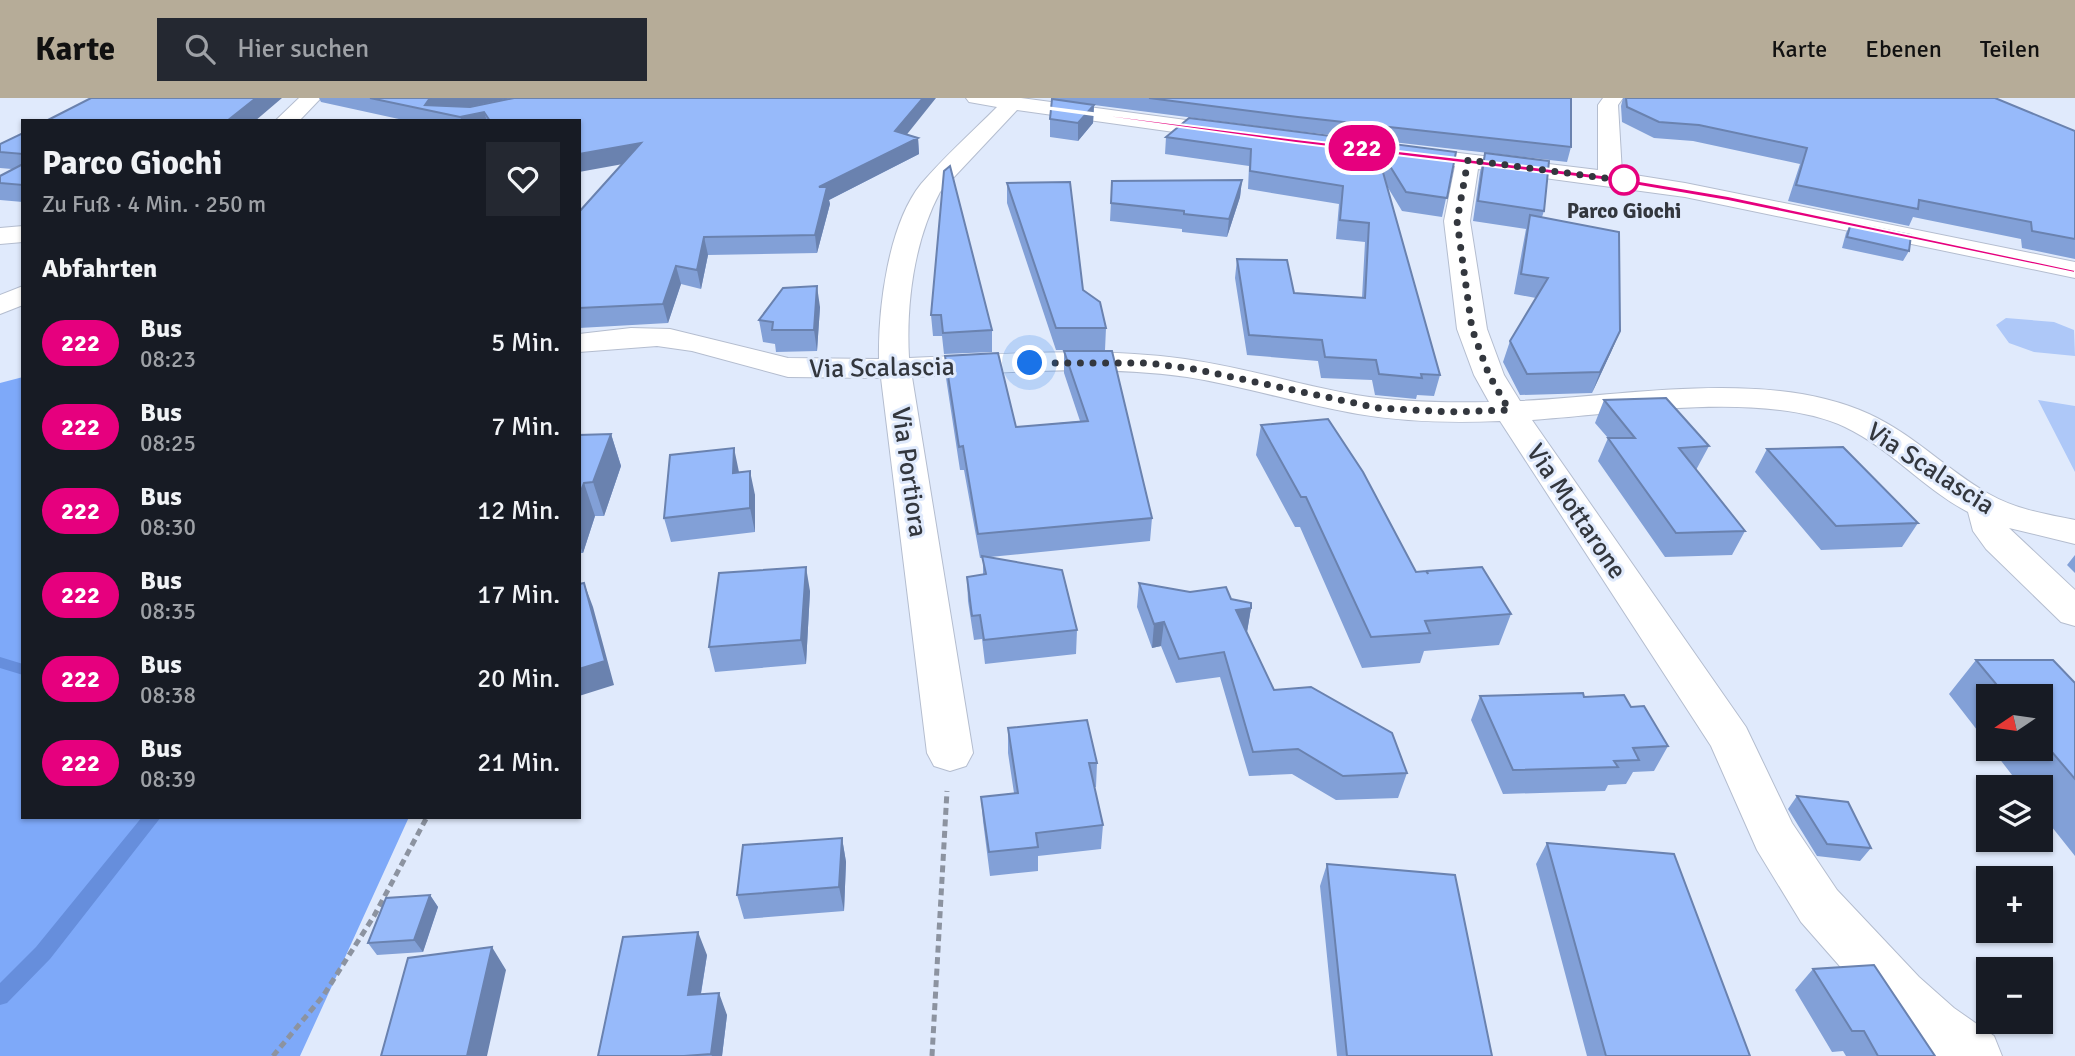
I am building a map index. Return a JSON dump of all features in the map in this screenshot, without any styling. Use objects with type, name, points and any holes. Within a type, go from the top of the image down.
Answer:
[{"type":"street","points":[[288,119],[311,98]]},
{"type":"street","points":[[975,98],[1012,103],[1051,103],[1255,136]]},
{"type":"street","points":[[1610,178],[1608,105],[1613,98]]},
{"type":"street","name":"Via Portiora","points":[[950,752],[896,366],[895,322],[913,223],[930,189],[1012,103]]},
{"type":"street","points":[[1375,150],[1610,178],[2075,270]]},
{"type":"street","name":"Via Mottarone","points":[[1468,160],[1457,221],[1472,329],[1489,375],[1509,410],[1730,739],[1774,836],[1819,906],[1856,949],[1934,1027],[1974,1056]]},
{"type":"street","points":[[0,236],[21,234]]},
{"type":"street","points":[[0,306],[21,295]]},
{"type":"street","name":"Via Scalascia","points":[[581,343],[665,337],[698,343],[739,358],[789,369],[1148,363],[1194,369],[1378,408],[1435,412],[1762,398],[1812,405],[1854,419],[1892,439],[1964,495],[1985,506],[2023,521],[2075,532]]},
{"type":"street","points":[[1985,506],[1991,531],[1999,541],[2075,612]]},
{"type":"path","points":[[932,1056],[950,752]]},
{"type":"path","points":[[273,1056],[323,996],[374,916],[426,819]]},
{"type":"shaded area","points":[[2006,318],[2054,322],[2074,330],[2075,356],[2034,352],[2009,343],[1996,325]]},
{"type":"shaded area","points":[[21,378],[21,819],[408,819],[300,1056],[0,1056],[0,383]]},
{"type":"shaded area","points":[[2038,400],[2075,406],[2075,472]]},
{"type":"building","points":[[91,98],[256,98],[230,119],[50,119]]},
{"type":"building","points":[[370,98],[430,98],[425,105],[470,107],[514,98],[923,98],[895,131],[918,138],[819,187],[827,187],[815,235],[704,237],[697,270],[676,266],[663,304],[581,308],[581,210],[641,143],[581,154],[581,119],[489,119],[484,112],[460,117]]},
{"type":"building","points":[[1149,98],[1571,98],[1571,147],[1298,117]]},
{"type":"building","points":[[1626,98],[1995,98],[2075,131],[2075,239],[2032,231],[2031,222],[1919,200],[1918,209],[1796,185],[1807,148],[1699,125],[1659,122],[1627,107]]},
{"type":"building","points":[[1052,99],[1094,105],[1078,123],[1050,119]]},
{"type":"building","points":[[1189,118],[1456,152],[1447,198],[1406,192],[1380,150],[1377,151],[1440,375],[1421,374],[1422,378],[1379,374],[1376,360],[1325,357],[1322,340],[1249,335],[1237,259],[1287,260],[1294,293],[1365,298],[1369,223],[1340,220],[1343,186],[1250,171],[1251,149],[1166,137]]},
{"type":"building","points":[[21,134],[21,154],[0,152],[0,144]]},
{"type":"building","points":[[1485,153],[1549,161],[1544,211],[1478,201]]},
{"type":"building","points":[[21,165],[21,185],[0,183],[0,176]]},
{"type":"building","points":[[950,166],[992,330],[943,333],[941,315],[931,315],[944,171]]},
{"type":"building","points":[[1242,180],[1229,219],[1111,203],[1112,181]]},
{"type":"building","points":[[1070,182],[1083,290],[1100,302],[1106,328],[1056,328],[1007,183]]},
{"type":"building","points":[[1530,215],[1619,232],[1620,331],[1600,372],[1527,374],[1510,341],[1548,278],[1521,274]]},
{"type":"building","points":[[1851,223],[1911,235],[1909,251],[1847,237]]},
{"type":"building","points":[[817,286],[814,330],[772,330],[773,322],[759,320],[783,288]]},
{"type":"building","points":[[1064,351],[1112,351],[1152,518],[978,534],[963,446],[959,447],[945,356],[998,353],[1016,427],[1088,421]]},
{"type":"building","points":[[1666,398],[1709,446],[1679,448],[1745,531],[1676,533],[1608,438],[1635,438],[1604,400]]},
{"type":"building","points":[[1328,419],[1363,472],[1416,572],[1426,571],[1428,574],[1427,571],[1482,567],[1511,614],[1425,621],[1430,633],[1371,637],[1306,497],[1301,497],[1261,425]]},
{"type":"building","points":[[611,434],[593,482],[584,483],[581,491],[581,435]]},
{"type":"building","points":[[1843,447],[1918,523],[1836,526],[1767,449]]},
{"type":"building","points":[[734,448],[733,473],[750,471],[750,508],[664,518],[670,455]]},
{"type":"building","points":[[982,556],[1062,570],[1077,630],[984,640],[980,615],[972,616],[967,577],[986,574]]},
{"type":"building","points":[[806,567],[801,640],[709,647],[719,573]]},
{"type":"building","points":[[584,583],[605,661],[581,668],[581,584]]},
{"type":"building","points":[[1139,583],[1190,592],[1226,587],[1231,599],[1251,603],[1251,608],[1236,610],[1274,690],[1311,687],[1392,733],[1407,773],[1343,776],[1298,749],[1253,752],[1224,652],[1179,659],[1164,622],[1154,624]]},
{"type":"building","points":[[1976,660],[2053,660],[2075,683],[2075,779],[2053,753],[2053,684],[1996,684]]},
{"type":"building","points":[[1583,693],[1584,697],[1624,695],[1631,707],[1644,706],[1668,746],[1633,748],[1639,760],[1614,761],[1618,767],[1513,770],[1480,696]]},
{"type":"building","points":[[1087,720],[1097,763],[1089,763],[1103,825],[1036,833],[1038,847],[989,852],[981,797],[1018,793],[1008,728]]},
{"type":"building","points":[[1797,796],[1848,802],[1871,848],[1827,844]]},
{"type":"building","points":[[842,838],[839,887],[737,895],[743,845]]},
{"type":"building","points":[[1547,843],[1674,854],[1750,1056],[1606,1056]]},
{"type":"building","points":[[1327,864],[1455,875],[1492,1056],[1347,1056]]},
{"type":"building","points":[[430,895],[414,940],[368,943],[386,898]]},
{"type":"building","points":[[698,932],[688,995],[719,993],[711,1054],[598,1056],[623,937]]},
{"type":"building","points":[[492,947],[467,1056],[381,1056],[408,958]]},
{"type":"building","points":[[1874,965],[1935,1056],[1878,1056],[1864,1031],[1852,1031],[1813,969]]},
{"type":"waterway","points":[[0,662],[21,669]]},
{"type":"waterway","points":[[0,996],[43,953],[150,819]]},
{"type":"bus line","name":"222","points":[[975,98],[1296,141],[1610,178],[1685,190],[2075,270]]},
{"type":"place","name":"Parco Giochi","points":[[1624,180]]},
{"type":"route","points":[[1030,363],[1148,363],[1194,369],[1378,408],[1422,412],[1509,410],[1489,375],[1472,329],[1457,221],[1468,160],[1635,182],[1624,180]]}]
